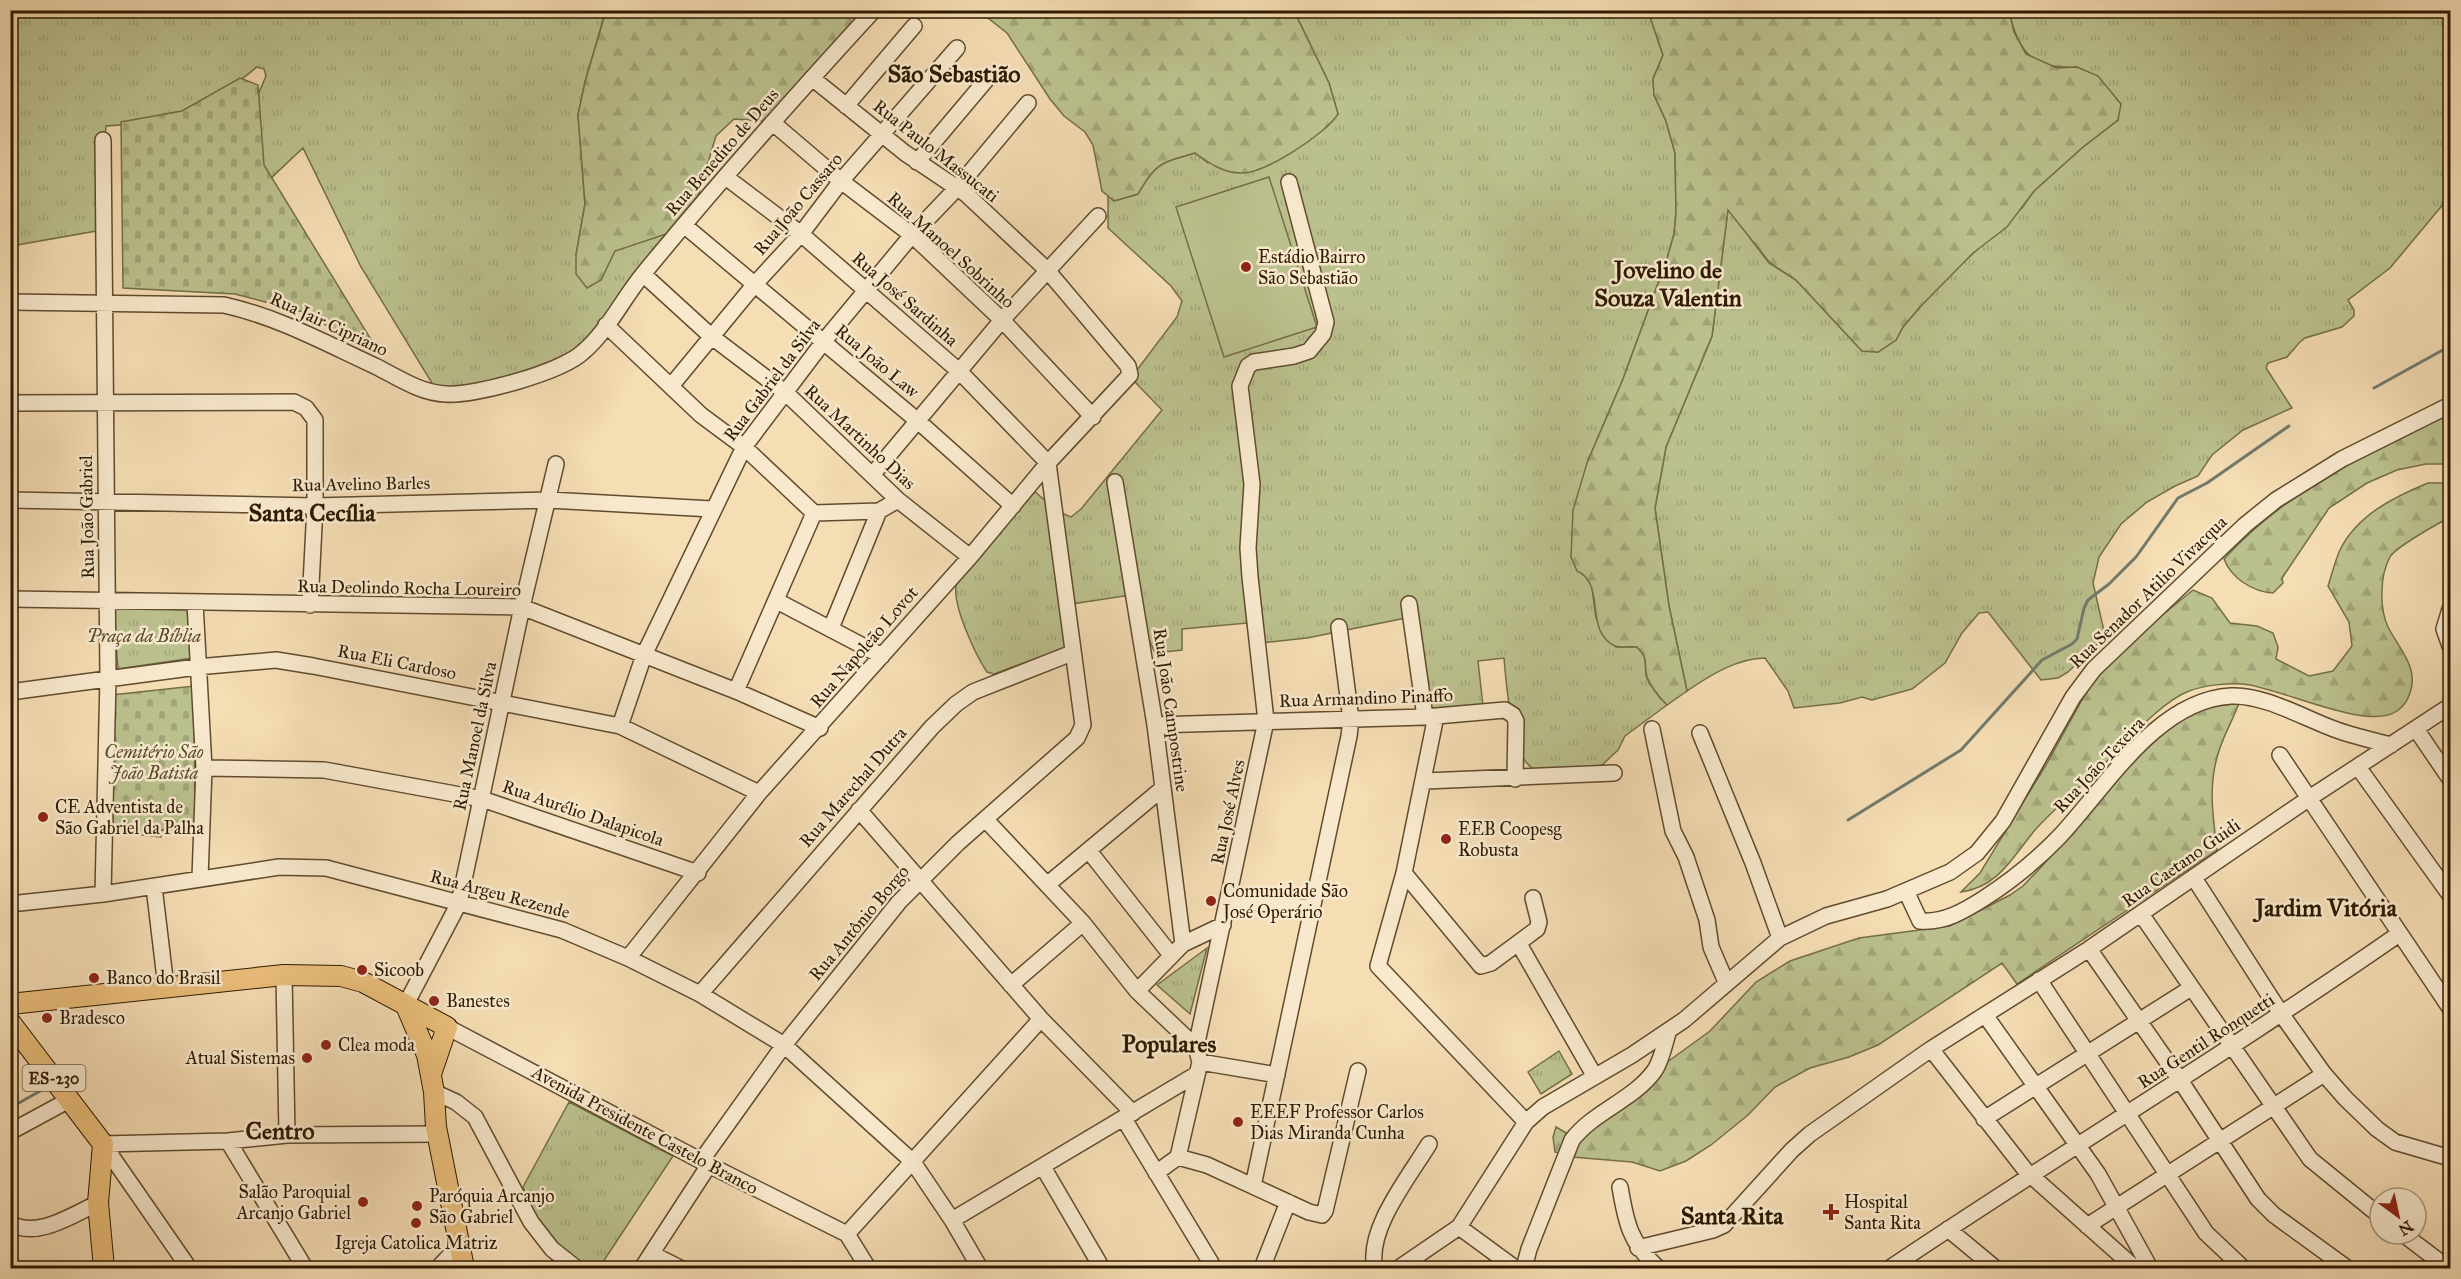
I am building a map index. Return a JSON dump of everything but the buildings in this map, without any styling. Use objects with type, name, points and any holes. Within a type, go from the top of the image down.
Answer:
[{"type":"main road","name":"Avenida Presidente Castelo Branco","points":[[10,1004],[284,975],[341,976],[363,982],[447,1027]]},
{"type":"main road","points":[[406,1007],[423,1041],[464,1269]]},
{"type":"main road","name":"ES-230","points":[[10,1022],[100,1139]]},
{"type":"main road","points":[[432,1083],[447,1027]]},
{"type":"main road","points":[[100,1139],[98,1203],[104,1269]]},
{"type":"street","name":"Rua Benedito de Deus","points":[[606,325],[643,274],[812,78],[874,10]]},
{"type":"street","points":[[846,106],[914,26]]},
{"type":"street","name":"Rua João Cassaro","points":[[671,386],[755,284],[801,234],[841,181],[957,48]]},
{"type":"street","name":"Rua Paulo Massucati","points":[[812,78],[917,162],[957,188],[1047,270],[1128,366]]},
{"type":"street","points":[[917,162],[987,79]]},
{"type":"street","name":"Rua Gabriel da Silva","points":[[620,726],[644,655],[712,509],[744,447],[865,291],[912,235],[957,188],[1028,103]]},
{"type":"street","name":"Rua Manoel Sobrinho","points":[[773,123],[841,181],[912,235],[1002,320],[1093,417]]},
{"type":"street","name":"Rua João Gabriel","points":[[103,140],[108,600],[103,894]]},
{"type":"street","name":"Rua José Sardinha","points":[[726,178],[801,234],[960,372],[1048,463]]},
{"type":"street","name":"Rua José Alves","points":[[1178,1157],[1266,721],[1250,577],[1248,548],[1252,484],[1240,386],[1243,374],[1254,362],[1294,356],[1309,351],[1323,334],[1326,322],[1289,182]]},
{"type":"street","points":[[873,474],[919,422],[1002,320],[1098,216]]},
{"type":"street","name":"Rua João Law","points":[[685,226],[919,422],[1013,506]]},
{"type":"street","name":"Rua Martinho Dias","points":[[643,274],[712,337],[786,393],[898,500],[970,557]]},
{"type":"street","name":"Rua Jair Cipriano","points":[[10,302],[224,305],[255,312],[423,390],[447,395],[485,389],[543,374],[584,352],[606,325]]},
{"type":"street","points":[[606,325],[701,415],[744,447],[814,513],[879,511],[898,500]]},
{"type":"street","name":"Rua Napoleão Lovot","points":[[628,958],[698,873],[759,793],[820,728],[970,557],[1048,463],[1127,381],[1130,373],[1128,366]]},
{"type":"street","points":[[10,403],[294,402],[306,408],[315,420],[315,506],[310,605]]},
{"type":"street","name":"Rua Senador Atilio Vivacqua","points":[[1399,1269],[1459,1227],[1526,1122],[1543,1107],[1594,1075],[1632,1055],[1669,1030],[1694,1012],[1726,982],[1780,938],[1826,916],[1887,899],[1906,891],[1950,872],[1972,857],[1990,840],[2003,821],[2073,697],[2094,669],[2245,525],[2276,500],[2342,459],[2451,405]]},
{"type":"street","points":[[1048,463],[1072,653]]},
{"type":"street","name":"Rua Manoel da Silva","points":[[406,1007],[459,903],[522,607],[556,464]]},
{"type":"street","name":"Rua João Campostrine","points":[[1115,482],[1155,725],[1183,944]]},
{"type":"street","name":"Rua Avelino Barles","points":[[10,500],[315,506],[549,500],[712,509]]},
{"type":"street","points":[[831,628],[879,511]]},
{"type":"street","points":[[736,691],[814,513]]},
{"type":"street","name":"Rua Deolindo Rocha Loureiro","points":[[10,599],[522,607],[736,691],[820,728]]},
{"type":"street","points":[[777,601],[882,656]]},
{"type":"street","points":[[195,603],[204,768],[200,878]]},
{"type":"street","points":[[1409,604],[1430,717],[1425,781],[1404,873],[1378,966],[1526,1122]]},
{"type":"street","points":[[2451,609],[2444,629],[2451,646]]},
{"type":"street","points":[[1253,1186],[1349,736],[1350,720],[1339,627]]},
{"type":"street","name":"Rua Antônio Borgo","points":[[642,1269],[705,1163],[784,1045],[899,902],[958,843],[1077,738],[1083,725],[1072,653]]},
{"type":"street","name":"Rua Marechal Dutra","points":[[700,994],[932,727],[956,704],[973,692],[1072,653]]},
{"type":"street","name":"Rua Eli Cardoso","points":[[10,692],[197,667],[276,660],[620,726],[759,793]]},
{"type":"street","name":"Rua João Texeira","points":[[1906,891],[1920,921],[1938,921],[1970,907],[2018,874],[2058,837],[2131,754],[2158,729],[2194,706],[2218,697],[2239,695],[2254,698],[2338,730],[2391,745]]},
{"type":"street","name":"Rua Caetano Guidi","points":[[1638,1248],[1713,1230],[1724,1225],[1802,1140],[1931,1049],[2089,949],[2308,799],[2451,706]]},
{"type":"street","name":"Rua Armandino Pinaffo","points":[[1155,725],[1430,717],[1499,710],[1509,712],[1516,721],[1515,779]]},
{"type":"street","points":[[1652,729],[1673,831],[1686,857],[1707,920],[1711,948],[1726,982]]},
{"type":"street","points":[[2416,729],[2451,779]]},
{"type":"street","points":[[1700,733],[1753,863],[1780,938]]},
{"type":"street","points":[[2280,755],[2451,1008]]},
{"type":"street","points":[[2358,767],[2451,895]]},
{"type":"street","name":"Rua Aurélio Dalapicola","points":[[204,768],[324,770],[482,799],[698,873]]},
{"type":"street","points":[[1425,781],[1515,779],[1614,773]]},
{"type":"street","points":[[1048,884],[1163,788]]},
{"type":"street","points":[[859,810],[1011,985],[1129,1116],[1156,1173],[1214,1269]]},
{"type":"street","points":[[986,820],[1083,923],[1137,991],[1198,1061],[1277,1075]]},
{"type":"street","points":[[1089,851],[1171,955]]},
{"type":"street","name":"Rua Argeu Rezende","points":[[10,904],[154,887],[279,867],[326,868],[376,879],[562,930],[628,958],[700,994],[784,1045],[913,1162],[952,1220],[980,1269]]},
{"type":"street","points":[[1404,873],[1481,966],[1488,965],[1535,932],[1539,925],[1533,898]]},
{"type":"street","points":[[2194,878],[2282,1015],[2324,1074],[2345,1098],[2386,1136],[2405,1146],[2451,1158]]},
{"type":"street","points":[[154,887],[166,987]]},
{"type":"street","points":[[1229,900],[1312,908]]},
{"type":"street","points":[[2141,914],[2231,1047],[2317,1166],[2368,1206]]},
{"type":"street","points":[[1011,985],[1083,923]]},
{"type":"street","points":[[1137,991],[1183,944],[1223,925]]},
{"type":"street","name":"Rua Gentil Ronquetti","points":[[1890,1269],[2030,1175],[2282,1015],[2399,934]]},
{"type":"street","points":[[1519,944],[1594,1075]]},
{"type":"street","points":[[2089,949],[2180,1080],[2251,1189],[2268,1210],[2347,1269]]},
{"type":"street","points":[[284,975],[287,1135]]},
{"type":"street","points":[[2039,980],[2206,1233],[2243,1269]]},
{"type":"street","points":[[1984,1119],[2191,988]]},
{"type":"street","points":[[1985,1015],[2078,1145],[2118,1206],[2150,1269]]},
{"type":"street","points":[[868,1269],[847,1234],[1041,1019]]},
{"type":"street","name":"Avenida Presidente Castelo Branco","points":[[447,1027],[705,1163],[847,1234]]},
{"type":"street","points":[[1524,1269],[1529,1249],[1572,1140],[1582,1128],[1636,1089],[1651,1074],[1656,1068],[1669,1030]]},
{"type":"street","points":[[1931,1049],[2030,1175],[2134,1269]]},
{"type":"street","points":[[952,1220],[1129,1116],[1198,1061]]},
{"type":"street","points":[[1156,1173],[1178,1157],[1207,1165],[1319,1216],[1325,1211],[1358,1071]]},
{"type":"street","points":[[2087,1226],[2324,1074]]},
{"type":"street","points":[[432,1083],[475,1117],[531,1222],[552,1249],[576,1269]]},
{"type":"street","points":[[10,1132],[69,1100]]},
{"type":"street","points":[[100,1139],[228,1141],[287,1135],[438,1134]]},
{"type":"street","points":[[100,1139],[189,1269]]},
{"type":"street","points":[[228,1141],[305,1269]]},
{"type":"street","points":[[1375,1269],[1374,1244],[1380,1227],[1429,1144]]},
{"type":"street","points":[[1043,1167],[1101,1269]]},
{"type":"street","points":[[1620,1187],[1627,1227],[1638,1248],[1658,1269]]},
{"type":"street","points":[[1262,1269],[1288,1202]]},
{"type":"street","points":[[10,1223],[29,1229],[44,1227],[98,1203]]},
{"type":"street","points":[[1459,1227],[1515,1269]]},
{"type":"street","points":[[1948,1229],[1995,1269]]},
{"type":"street","points":[[438,1269],[459,1246]]},
{"type":"street","points":[[2418,1246],[2448,1269]]},
{"type":"street","points":[[652,1254],[680,1269]]},
{"type":"green space","points":[[606,10],[578,115],[585,204],[576,255],[601,280],[614,251],[668,232],[669,249],[593,348],[567,371],[509,383],[438,393],[361,267],[303,148],[252,196],[248,118],[266,76],[264,69],[257,67],[223,94],[174,121],[106,126],[96,231],[11,246],[11,11]]},
{"type":"green space","points":[[606,11],[865,11],[778,109],[762,121],[734,119],[716,136],[698,196],[676,226],[666,234],[615,251],[601,280],[587,288],[576,274],[576,255],[585,204],[578,115],[585,82]]},
{"type":"green space","points":[[979,11],[1294,11],[1329,83],[1338,114],[1308,142],[1264,167],[1251,172],[1234,173],[1217,167],[1195,153],[1160,165],[1138,194],[1114,201],[1102,191],[1093,145],[1085,132],[1064,116],[1050,99],[1007,33]]},
{"type":"green space","points":[[1294,11],[1648,11],[1663,55],[1653,79],[1654,95],[1666,121],[1675,153],[1674,234],[1623,379],[1587,463],[1571,557],[1591,581],[1596,618],[1616,647],[1637,647],[1641,651],[1645,660],[1647,679],[1667,705],[1625,736],[1618,750],[1602,765],[1581,771],[1540,774],[1528,764],[1521,753],[1513,727],[1504,658],[1478,661],[1483,706],[1422,714],[1406,618],[1307,638],[1252,644],[1247,623],[1182,629],[1182,650],[1155,653],[1133,604],[1124,596],[1072,604],[1071,645],[994,674],[987,672],[966,630],[958,605],[956,585],[1033,490],[1057,511],[1071,517],[1081,509],[1162,410],[1131,378],[1177,317],[1182,301],[1171,286],[1108,228],[1108,196],[1114,201],[1138,194],[1160,165],[1174,159],[1195,153],[1208,163],[1338,114],[1329,83]]},
{"type":"green space","points":[[1648,11],[2009,11],[2014,32],[2026,54],[2057,68],[2077,67],[2098,76],[2121,104],[2118,120],[2083,147],[2034,191],[2007,227],[1973,253],[1920,307],[1903,327],[1896,340],[1878,352],[1862,351],[1796,280],[1770,263],[1728,210],[1712,336],[1666,447],[1655,508],[1669,606],[1687,691],[1667,705],[1655,692],[1647,677],[1645,659],[1641,651],[1637,647],[1617,647],[1605,639],[1597,619],[1591,586],[1586,577],[1577,571],[1571,557],[1573,510],[1587,463],[1623,379],[1674,234],[1675,153],[1666,121],[1654,95],[1653,79],[1663,55]]},
{"type":"green space","points":[[2009,11],[2450,11],[2450,135],[2444,146],[2450,153],[2450,196],[2390,268],[2348,300],[2354,310],[2354,316],[2342,327],[2305,338],[2287,357],[2268,363],[2266,368],[2292,408],[2243,430],[2212,455],[2198,476],[2147,502],[2121,524],[2099,557],[2093,583],[2104,631],[2102,640],[2068,672],[2058,678],[2041,680],[1988,612],[1979,613],[1962,633],[1945,663],[1912,689],[1872,700],[1862,697],[1840,703],[1794,708],[1788,691],[1765,658],[1734,664],[1687,691],[1669,606],[1655,508],[1666,447],[1712,336],[1728,209],[1769,263],[1796,280],[1862,351],[1878,352],[1896,340],[1903,327],[1920,307],[1952,273],[2022,208],[2034,191],[2083,147],[2118,120],[2077,67],[2049,65],[2038,61],[2023,48]]},
{"type":"green space","points":[[240,78],[258,85],[264,165],[373,343],[358,345],[307,313],[235,294],[123,288],[121,122],[182,111]]},
{"type":"green space","name":"Estádio Bairro São Sebastião","points":[[1269,177],[1317,327],[1224,357],[1176,207]]},
{"type":"green space","points":[[2450,414],[2450,464],[2426,464],[2397,470],[2367,483],[2329,508],[2282,578],[2283,583],[2273,593],[2258,590],[2244,583],[2227,566],[2224,559],[2248,535],[2301,493],[2359,458]]},
{"type":"green space","points":[[2428,483],[2450,483],[2450,517],[2408,541],[2394,552],[2384,573],[2382,601],[2385,619],[2410,666],[2412,675],[2410,693],[2405,703],[2397,711],[2383,716],[2365,716],[2243,684],[2216,685],[2189,691],[2166,704],[2143,725],[2035,830],[2012,860],[1995,877],[1974,889],[1961,892],[1980,873],[2046,765],[2088,689],[2122,648],[2193,590],[2212,598],[2230,623],[2257,626],[2273,633],[2278,647],[2276,659],[2309,676],[2333,671],[2352,646],[2349,622],[2328,586],[2340,550],[2347,538],[2366,517],[2402,494]]},
{"type":"green space","name":"Praça da Bíblia","points":[[113,606],[188,610],[192,658],[118,669]]},
{"type":"green space","name":"Cemitério São João Batista","points":[[194,686],[195,829],[162,830],[161,837],[113,832],[112,695]]},
{"type":"green space","points":[[2239,703],[2220,747],[2213,778],[2212,802],[2217,850],[2017,984],[2002,963],[1878,1045],[1849,1057],[1810,1068],[1775,1087],[1748,1115],[1711,1145],[1686,1161],[1660,1171],[1632,1162],[1572,1157],[1555,1152],[1553,1137],[1556,1127],[1568,1134],[1710,1031],[1756,982],[1790,961],[1859,938],[1950,926],[2010,895],[2023,886],[2043,865],[2148,742],[2183,718],[2209,707]]},
{"type":"green space","points":[[1207,948],[1190,1014],[1157,985]]},
{"type":"green space","points":[[1559,1051],[1572,1074],[1541,1094],[1528,1072]]},
{"type":"green space","points":[[569,1102],[673,1156],[599,1268],[582,1268],[552,1246],[528,1205],[523,1187]]},
{"type":"waterway","points":[[2374,388],[2450,346]]},
{"type":"waterway","points":[[1848,820],[1961,750],[2042,660],[2077,639],[2088,600],[2109,584],[2136,557],[2178,498],[2207,483],[2289,426]]},
{"type":"waterway","points":[[10,1108],[49,1086]]},
{"type":"place","name":"Estádio Bairro São Sebastião","points":[[1246,267]]},
{"type":"place","name":"CE Adventista de São Gabriel da Palha","points":[[43,817]]},
{"type":"place","name":"EEB Coopesg Robusta","points":[[1446,839]]},
{"type":"place","name":"Comunidade São José Operário","points":[[1211,901]]},
{"type":"place","name":"Sicoob","points":[[362,970]]},
{"type":"place","name":"Banco do Brasil","points":[[94,978]]},
{"type":"place","name":"Banestes","points":[[434,1001]]},
{"type":"place","name":"Bradesco","points":[[47,1018]]},
{"type":"place","name":"Clea moda","points":[[326,1045]]},
{"type":"place","name":"Atual Sistemas","points":[[307,1058]]},
{"type":"place","name":"EEEF Professor Carlos Dias Miranda Cunha","points":[[1238,1122]]},
{"type":"place","name":"Salão Paroquial Arcanjo Gabriel","points":[[363,1202]]},
{"type":"place","name":"Paróquia Arcanjo São Gabriel","points":[[417,1206]]},
{"type":"place","name":"Hospital Santa Rita","points":[[1831,1212]]},
{"type":"place","name":"Igreja Catolica Matriz","points":[[416,1223]]},
{"type":"district","name":"São Sebastião","points":[[954,74]]},
{"type":"district","name":"Jovelino de Souza Valentin","points":[[1668,284]]},
{"type":"district","name":"Santa Cecília","points":[[312,513]]},
{"type":"district","name":"Jardim Vitória","points":[[2326,908]]},
{"type":"district","name":"Populares","points":[[1169,1044]]},
{"type":"district","name":"Centro","points":[[280,1131]]},
{"type":"district","name":"Santa Rita","points":[[1732,1216]]}]
